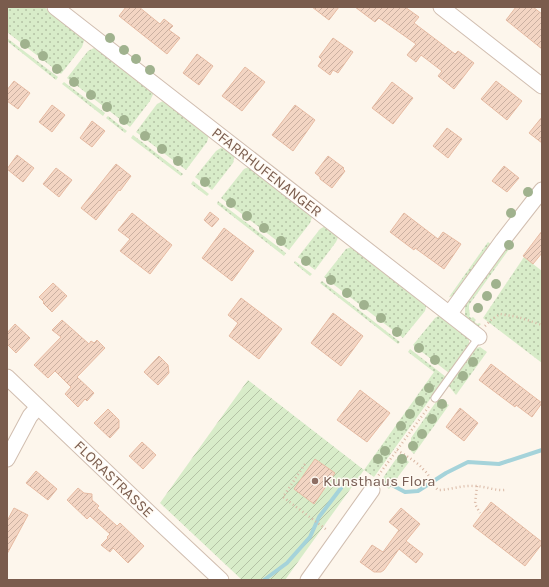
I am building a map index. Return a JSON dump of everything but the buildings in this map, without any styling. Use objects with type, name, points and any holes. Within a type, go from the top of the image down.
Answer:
[{"type":"street","name":"PFARRHUFENANGER","points":[[55,7],[478,336]]},
{"type":"street","points":[[441,7],[542,86]]},
{"type":"street","points":[[450,313],[503,240],[542,190]]},
{"type":"street","name":"FLORASTRASSE","points":[[7,377],[221,580]]},
{"type":"street","points":[[7,459],[30,416],[38,407]]},
{"type":"street","points":[[308,580],[372,490]]},
{"type":"lane","points":[[435,398],[478,336]]},
{"type":"path","points":[[478,336],[491,320],[500,314],[518,317],[542,325]]},
{"type":"path","points":[[372,490],[378,476],[435,398]]},
{"type":"path","points":[[397,450],[424,469],[438,490],[472,485],[484,486],[500,491],[505,490]]},
{"type":"path","points":[[305,464],[283,497],[327,530]]},
{"type":"path","points":[[477,486],[475,504],[480,513]]},
{"type":"green space","points":[[7,7],[44,7],[85,38],[82,47],[61,74],[7,32]]},
{"type":"green space","points":[[7,38],[58,77],[56,80],[7,41]]},
{"type":"green space","points":[[96,47],[154,92],[150,101],[130,127],[67,78],[88,51]]},
{"type":"green space","points":[[64,82],[105,113],[103,116],[62,84]]},
{"type":"green space","points":[[165,100],[209,135],[207,142],[186,170],[136,132],[157,104]]},
{"type":"green space","points":[[108,116],[127,131],[125,133],[106,118]]},
{"type":"green space","points":[[133,135],[183,174],[181,176],[131,138]]},
{"type":"green space","points":[[224,146],[235,155],[233,163],[212,190],[195,177],[216,151]]},
{"type":"green space","points":[[251,166],[313,214],[310,223],[289,250],[221,198],[244,169]]},
{"type":"green space","points":[[193,181],[209,194],[207,196],[191,184]]},
{"type":"green space","points":[[218,201],[286,253],[284,256],[217,204]]},
{"type":"green space","points":[[327,225],[339,235],[336,242],[315,270],[298,257],[320,229]]},
{"type":"green space","points":[[488,242],[492,245],[453,296],[449,297]]},
{"type":"green space","points":[[509,242],[512,246],[469,305],[469,316],[476,320],[474,322],[481,324],[477,326],[465,316],[465,305]]},
{"type":"green space","points":[[354,246],[427,303],[425,311],[403,338],[324,277],[346,249]]},
{"type":"green space","points":[[524,257],[542,271],[542,363],[483,318]]},
{"type":"green space","points":[[295,261],[312,274],[310,276],[294,263]]},
{"type":"green space","points":[[322,281],[400,342],[398,344],[320,283]]},
{"type":"green space","points":[[442,314],[469,337],[469,345],[449,373],[413,345],[435,318]]},
{"type":"green space","points":[[480,347],[487,352],[456,395],[448,385],[474,349]]},
{"type":"green space","points":[[410,349],[446,377],[374,477],[364,470],[434,372],[408,352]]},
{"type":"green space","name":"Kunsthaus Flora","points":[[248,380],[364,470],[285,580],[242,580],[160,503]]},
{"type":"green space","points":[[438,399],[449,405],[414,454],[411,451],[411,438]]},
{"type":"green space","points":[[404,458],[409,462],[389,489],[380,482],[396,459]]},
{"type":"waterway","points":[[390,484],[405,492],[418,491],[446,473],[468,462],[499,464],[542,450]]},
{"type":"waterway","points":[[264,580],[287,563],[310,537],[319,517],[341,488]]},
{"type":"place","name":"Kunsthaus Flora","points":[[315,481]]}]
